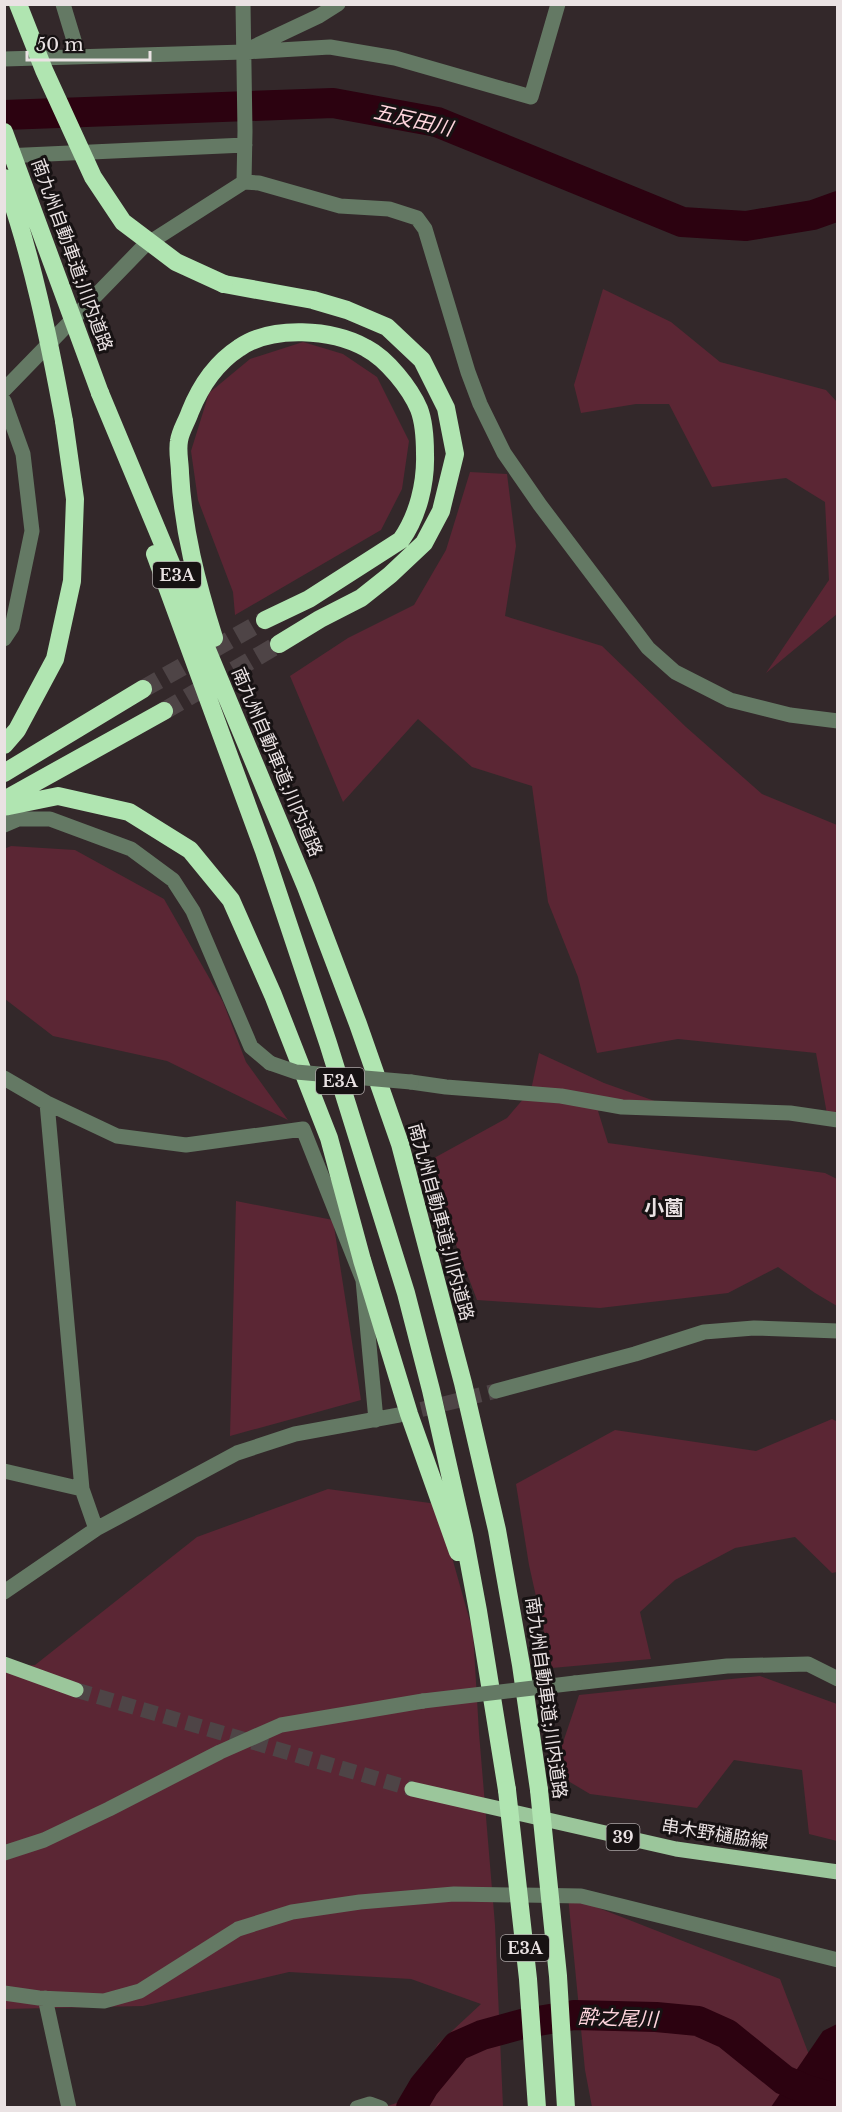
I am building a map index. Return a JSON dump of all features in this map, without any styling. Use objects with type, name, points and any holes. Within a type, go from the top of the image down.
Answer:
[{"type":"highway","points":[[18,4],[44,70],[93,177],[123,222],[176,262],[224,284],[324,303],[387,327],[422,360],[446,408],[455,454],[441,511],[424,543],[361,598],[279,644]]},
{"type":"highway","name":"南九州自動車道;川内道路","points":[[4,132],[268,863],[328,1043],[403,1282],[431,1390],[464,1536],[478,1611],[507,1790],[528,1979],[537,2108]]},
{"type":"highway","points":[[4,178],[20,223],[53,363],[75,499],[72,581],[56,659],[17,730],[4,745]]},
{"type":"highway","points":[[265,620],[309,599],[401,540],[409,529],[426,473],[420,410],[398,375],[367,348],[312,332],[267,335],[240,347],[221,363],[198,391],[179,441],[181,484],[189,546],[205,610],[222,661],[302,854],[347,993]]},
{"type":"highway","name":"南九州自動車道;川内道路","points":[[100,393],[306,887],[347,993],[400,1144],[463,1383],[512,1606],[539,1790],[558,1976],[566,2108]]},
{"type":"highway","points":[[4,773],[143,689]]},
{"type":"highway","points":[[4,800],[164,711]]},
{"type":"highway","points":[[4,807],[58,796],[129,812],[190,850],[231,900],[273,995],[329,1138],[362,1260],[409,1414],[478,1611]]},
{"type":"main road","points":[[4,1664],[76,1690]]},
{"type":"main road","name":"串木野樋脇線","points":[[412,1790],[676,1849],[837,1872]]},
{"type":"street","points":[[63,4],[79,57]]},
{"type":"street","points":[[243,4],[244,182]]},
{"type":"street","points":[[244,56],[338,4]]},
{"type":"street","points":[[4,60],[244,56],[330,47],[395,58],[531,97],[558,4]]},
{"type":"street","points":[[4,156],[245,138]]},
{"type":"street","points":[[4,390],[144,246],[244,182],[259,183],[340,206],[389,209],[417,219],[425,229],[468,372],[480,404],[504,453],[540,505],[648,648],[675,672],[730,700],[790,716],[837,721]]},
{"type":"street","points":[[4,401],[23,454],[32,531],[12,627],[4,639]]},
{"type":"street","points":[[4,825],[18,819],[50,819],[131,849],[173,880],[193,911],[251,1047],[270,1063],[296,1072],[561,1096],[622,1107],[790,1113],[837,1120]]},
{"type":"street","points":[[4,1078],[47,1103],[117,1136],[186,1145],[303,1129],[363,1280],[376,1420]]},
{"type":"street","points":[[47,1103],[82,1489],[96,1529]]},
{"type":"street","points":[[496,1391],[635,1354],[704,1332],[754,1328],[837,1331]]},
{"type":"street","points":[[4,1592],[96,1529],[237,1453],[295,1434],[399,1415]]},
{"type":"street","points":[[4,1471],[82,1489]]},
{"type":"street","points":[[4,1853],[44,1840],[220,1752],[281,1725],[423,1701],[727,1666],[808,1664],[837,1679]]},
{"type":"street","points":[[4,1993],[104,2001],[140,1990],[238,1929],[292,1912],[360,1902],[454,1894],[581,1896],[837,1960]]},
{"type":"street","points":[[45,1998],[69,2108]]},
{"type":"street","points":[[357,2108],[370,2104],[381,2108]]},
{"type":"shaded area","points":[[603,289],[671,322],[720,362],[826,390],[837,402],[837,614],[766,673],[829,580],[825,502],[786,478],[712,487],[669,404],[636,404],[581,413],[574,385]]},
{"type":"shaded area","points":[[303,342],[343,354],[377,377],[409,441],[402,489],[381,530],[235,615],[233,592],[198,500],[191,451],[209,393],[250,359]]},
{"type":"shaded area","points":[[470,472],[507,474],[516,546],[505,616],[602,646],[686,727],[762,794],[837,825],[837,1115],[827,1114],[816,1053],[678,1039],[597,1053],[578,977],[548,902],[532,786],[472,767],[418,719],[343,802],[290,676],[348,638],[414,605],[446,550]]},
{"type":"shaded area","points":[[11,846],[75,850],[164,899],[223,1002],[246,1062],[288,1120],[167,1061],[53,1036],[5,999],[4,849]]},
{"type":"shaded area","points":[[539,1053],[604,1083],[683,1111],[598,1111],[608,1143],[825,1173],[837,1179],[837,1306],[778,1267],[728,1293],[600,1308],[477,1300],[425,1163],[507,1118],[531,1090]]},
{"type":"shaded area","points":[[236,1201],[333,1220],[361,1400],[230,1436]]},
{"type":"shaded area","points":[[832,1419],[838,1422],[837,1572],[832,1573],[795,1537],[735,1548],[675,1580],[640,1612],[651,1659],[552,1668],[529,1565],[516,1484],[615,1430],[756,1451]]},
{"type":"shaded area","points":[[328,1489],[437,1504],[473,1632],[495,1925],[503,2107],[384,2107],[406,2100],[438,2044],[481,2004],[411,1979],[289,1972],[143,2006],[5,2009],[4,1667],[35,1665],[197,1537]]},
{"type":"shaded area","points":[[760,1676],[837,1704],[837,1841],[809,1834],[802,1770],[734,1760],[697,1808],[590,1794],[553,1772],[579,1695]]},
{"type":"shaded area","points":[[568,1896],[780,1979],[829,2107],[592,2107],[585,2070]]},
{"type":"shaded area","points":[[837,2024],[837,2107],[771,2107],[823,2031]]},
{"type":"waterway","name":"五反田川","points":[[4,115],[333,103],[437,122],[682,222],[746,226],[813,215],[838,206]]},
{"type":"waterway","name":"酔之尾川","points":[[411,2108],[424,2086],[457,2046],[482,2035],[526,2023],[574,2015],[656,2017],[698,2021],[727,2034],[784,2080],[838,2099]]},
{"type":"tunnel","points":[[143,689],[265,620]]},
{"type":"tunnel","points":[[164,711],[279,644]]},
{"type":"tunnel","points":[[399,1415],[496,1391]]},
{"type":"tunnel","points":[[76,1690],[412,1789]]},
{"type":"district","name":"小薗","points":[[664,1208]]}]
